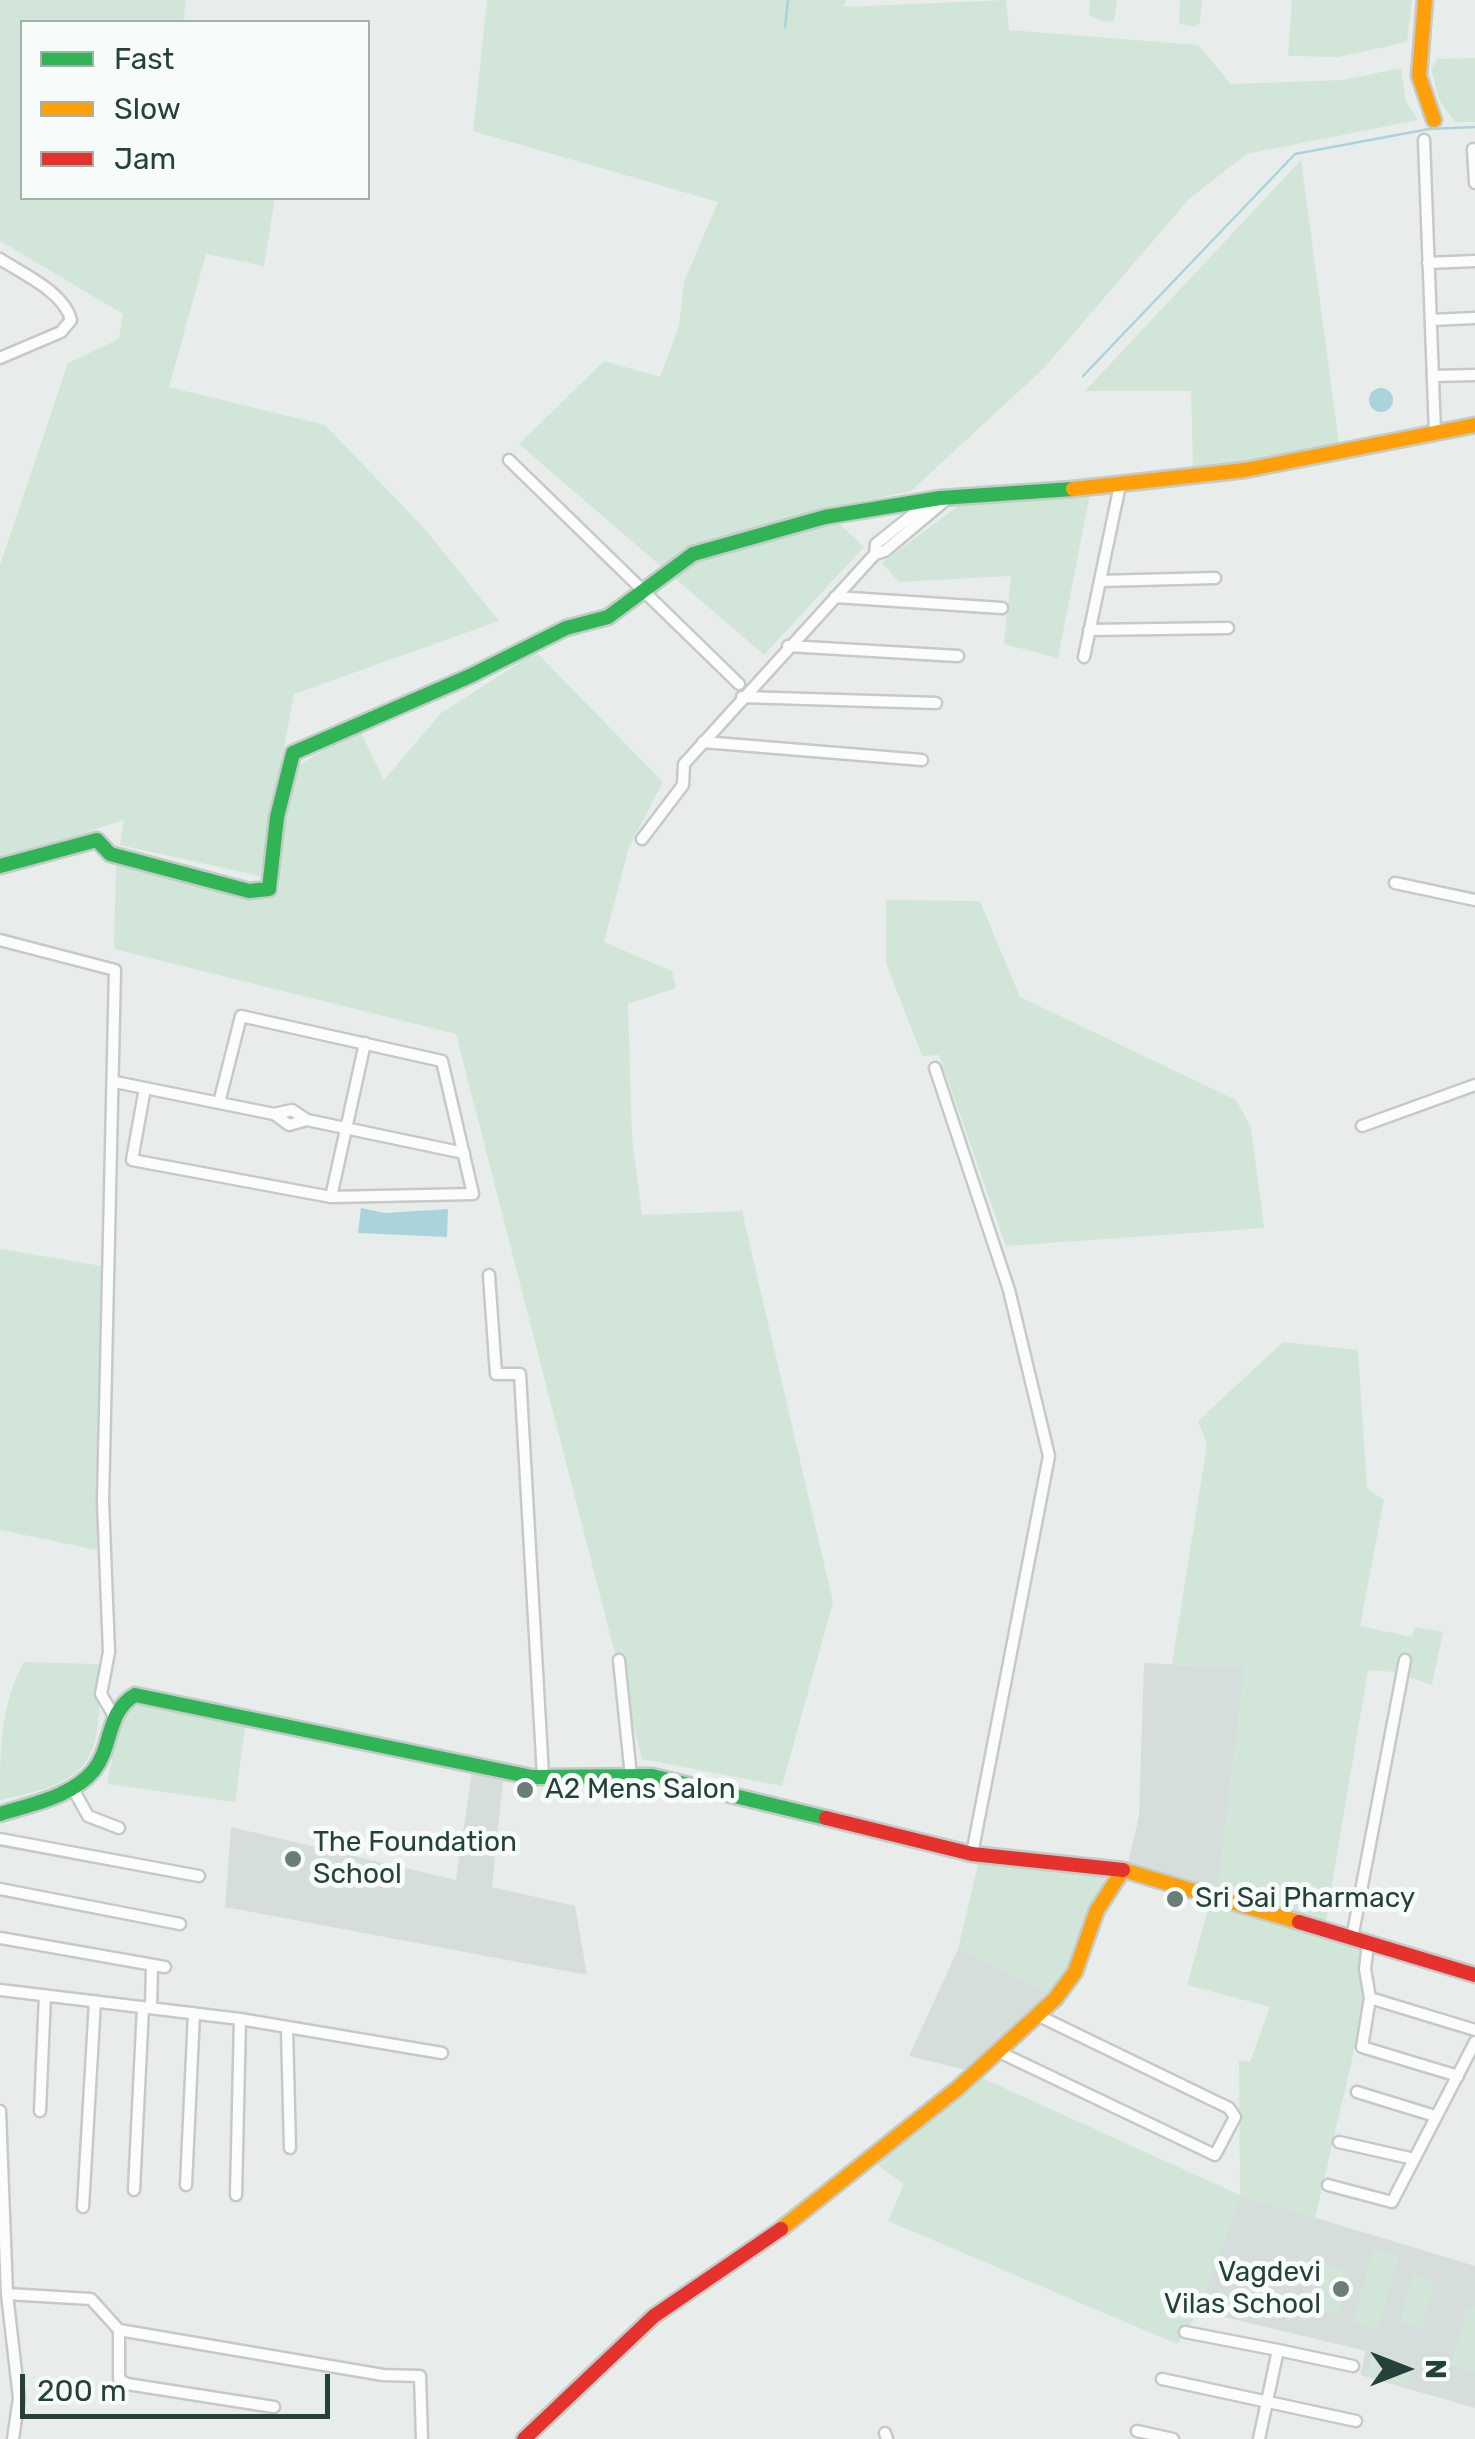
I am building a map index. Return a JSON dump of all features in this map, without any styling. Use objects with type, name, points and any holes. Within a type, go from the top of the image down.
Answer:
[{"type":"street","points":[[1425,0],[1418,78],[1422,98],[1434,120]]},
{"type":"street","points":[[1424,140],[1435,433]]},
{"type":"street","points":[[1473,149],[1475,183]]},
{"type":"street","points":[[0,259],[55,296],[68,308],[71,320],[62,332],[0,358]]},
{"type":"street","points":[[1428,263],[1475,261]]},
{"type":"street","points":[[1431,320],[1475,318]]},
{"type":"street","points":[[1433,376],[1475,375]]},
{"type":"street","points":[[0,866],[97,840],[110,854],[248,890],[269,889],[277,818],[292,752],[470,676],[566,628],[608,617],[692,554],[824,517],[949,497],[1120,485],[1245,470],[1475,424]]},
{"type":"street","points":[[510,460],[739,684]]},
{"type":"street","points":[[1084,657],[1120,485]]},
{"type":"street","points":[[642,839],[678,793],[684,764],[742,697],[875,554],[885,551],[949,497]]},
{"type":"street","points":[[875,554],[876,544],[933,499]]},
{"type":"street","points":[[1100,581],[1215,578]]},
{"type":"street","points":[[835,597],[1002,608]]},
{"type":"street","points":[[1089,630],[1228,628]]},
{"type":"street","points":[[788,646],[958,656]]},
{"type":"street","points":[[742,697],[936,702]]},
{"type":"street","points":[[703,742],[922,760]]},
{"type":"street","points":[[1395,882],[1475,900]]},
{"type":"street","points":[[0,940],[115,970],[103,1501],[108,1652],[101,1694],[114,1716]]},
{"type":"street","points":[[145,1088],[132,1160],[332,1197],[473,1194],[442,1061],[241,1016],[219,1103]]},
{"type":"street","points":[[332,1197],[365,1044]]},
{"type":"street","points":[[935,1068],[1010,1290],[1050,1456],[972,1854]]},
{"type":"street","points":[[115,1082],[274,1114],[289,1125],[308,1120],[464,1153]]},
{"type":"street","points":[[1362,1126],[1475,1085]]},
{"type":"street","points":[[489,1275],[496,1374],[520,1374],[543,1776]]},
{"type":"street","points":[[619,1660],[630,1776]]},
{"type":"street","points":[[1352,1938],[1404,1660]]},
{"type":"street","points":[[0,1814],[72,1788],[100,1762],[114,1716],[124,1700],[135,1696],[251,1716],[492,1770],[543,1776],[652,1776],[972,1854],[1122,1870],[1475,1975]]},
{"type":"street","points":[[72,1788],[88,1816],[120,1828]]},
{"type":"street","points":[[0,1839],[199,1876]]},
{"type":"street","points":[[524,2439],[654,2316],[767,2242],[958,2088],[1037,2015],[1075,1972],[1098,1910],[1122,1870]]},
{"type":"street","points":[[0,1889],[180,1924]]},
{"type":"street","points":[[0,1938],[159,1967],[147,2008],[134,2190]]},
{"type":"street","points":[[1368,1944],[1365,1969],[1370,1998],[1362,2047],[1458,2076]]},
{"type":"street","points":[[0,1990],[194,2012],[442,2053]]},
{"type":"street","points":[[40,2111],[45,1995]]},
{"type":"street","points":[[1370,1998],[1475,2030]]},
{"type":"street","points":[[84,2207],[94,2001]]},
{"type":"street","points":[[186,2184],[194,2012]]},
{"type":"street","points":[[997,2051],[1215,2155],[1233,2127],[1234,2117],[1229,2108],[1037,2015]]},
{"type":"street","points":[[236,2195],[240,2019]]},
{"type":"street","points":[[288,2029],[290,2148]]},
{"type":"street","points":[[1328,2185],[1392,2202],[1475,2042]]},
{"type":"street","points":[[1357,2092],[1435,2116]]},
{"type":"street","points":[[0,2111],[7,2294],[19,2398],[14,2439]]},
{"type":"street","points":[[1339,2142],[1414,2160]]},
{"type":"street","points":[[7,2294],[92,2299],[119,2330],[383,2375],[420,2376],[422,2439]]},
{"type":"street","points":[[119,2330],[119,2379],[127,2384],[274,2407]]},
{"type":"street","points":[[1185,2332],[1354,2366]]},
{"type":"street","points":[[1259,2439],[1278,2350]]},
{"type":"street","points":[[1162,2379],[1356,2421]]},
{"type":"street","points":[[1137,2431],[1174,2439]]},
{"type":"shaded area","points":[[1144,1663],[1245,1667],[1218,1892],[1128,1864],[1139,1816]]},
{"type":"shaded area","name":"The Foundation School","points":[[472,1772],[503,1781],[492,1887],[575,1906],[587,1975],[225,1907],[231,1827],[456,1880]]},
{"type":"shaded area","points":[[958,1949],[1053,1994],[966,2070],[909,2056]]},
{"type":"shaded area","name":"Vagdevi Vilas School","points":[[1240,2195],[1475,2266],[1475,2408],[1360,2375],[1366,2351],[1199,2311]]},
{"type":"green space","points":[[0,0],[186,0],[183,20],[20,20],[20,200],[275,200],[264,266],[206,254],[169,387],[325,425],[425,529],[499,621],[294,694],[260,876],[120,845],[124,820],[0,861],[0,565],[68,363],[119,339],[123,314],[0,241]]},
{"type":"green space","points":[[487,0],[846,0],[843,7],[1006,0],[1009,30],[1198,45],[1231,84],[1343,80],[1401,68],[1406,102],[1418,120],[1247,154],[1190,198],[1043,369],[911,491],[824,509],[864,547],[764,655],[519,444],[604,361],[660,377],[679,326],[684,282],[718,202],[473,131]]},
{"type":"green space","points":[[1090,0],[1117,0],[1114,21],[1104,22],[1089,15]]},
{"type":"green space","points":[[1180,0],[1202,0],[1200,22],[1195,27],[1179,24]]},
{"type":"green space","points":[[1292,0],[1412,0],[1407,42],[1338,57],[1288,56]]},
{"type":"green space","points":[[1475,58],[1475,122],[1455,122],[1439,100],[1431,69],[1437,59]]},
{"type":"green space","points":[[1301,160],[1339,443],[1193,471],[1191,391],[1085,391]]},
{"type":"green space","points":[[1090,494],[1058,658],[1004,644],[1011,576],[899,582],[882,563],[958,506]]},
{"type":"green space","points":[[536,652],[663,782],[629,847],[604,942],[672,971],[676,988],[628,1004],[632,1137],[642,1215],[742,1211],[833,1602],[782,1786],[642,1759],[456,1034],[114,949],[116,865],[267,900],[279,892],[285,812],[296,767],[359,729],[384,780],[441,713]]},
{"type":"green space","points":[[886,900],[980,901],[1020,997],[1236,1100],[1251,1127],[1264,1228],[1006,1246],[939,1055],[922,1056],[886,963]]},
{"type":"green space","points":[[0,1249],[102,1266],[97,1550],[0,1530]]},
{"type":"green space","points":[[1283,1342],[1358,1350],[1367,1488],[1384,1500],[1360,1626],[1412,1637],[1415,1627],[1443,1632],[1432,1685],[1394,1672],[1368,1670],[1325,1926],[1218,1892],[1245,1667],[1172,1664],[1207,1444],[1198,1421]]},
{"type":"green space","points":[[24,1662],[100,1664],[95,1743],[76,1773],[33,1792],[0,1800],[6,1712]]},
{"type":"green space","points":[[141,1704],[246,1720],[235,1802],[107,1784],[120,1728]]},
{"type":"green space","points":[[978,1864],[1105,1877],[1073,1962],[1053,1994],[958,1949]]},
{"type":"green space","points":[[1209,1905],[1360,1947],[1359,1979],[1366,2000],[1315,2218],[1240,2196],[1199,2311],[1177,2344],[888,2221],[904,2184],[876,2164],[980,2077],[1240,2195],[1239,2060],[1250,2062],[1270,2007],[1187,1985]]},
{"type":"green space","points":[[1374,2248],[1399,2256],[1377,2330],[1352,2323]]},
{"type":"green space","points":[[1325,2264],[1350,2271],[1338,2314],[1313,2307]]},
{"type":"green space","points":[[1413,2275],[1434,2281],[1422,2328],[1400,2322]]},
{"type":"green space","points":[[1475,2307],[1475,2372],[1451,2366],[1467,2308]]},
{"type":"green space","points":[[1372,2355],[1412,2366],[1407,2385],[1367,2374]]},
{"type":"water","points":[[1381,388],[1393,400],[1381,412],[1369,400]]},
{"type":"water","points":[[361,1208],[385,1213],[448,1209],[447,1237],[358,1233]]},
{"type":"waterway","points":[[785,27],[788,0]]},
{"type":"waterway","points":[[1083,376],[1295,154],[1429,129],[1475,127]]},
{"type":"traffic: fast","points":[[0,866],[97,840],[110,854],[249,891],[269,889],[277,817],[293,753],[470,676],[566,628],[608,617],[693,554],[825,517],[940,498],[1073,489]]},
{"type":"traffic: fast","points":[[0,1814],[50,1798],[85,1779],[100,1761],[119,1711],[135,1695],[532,1777],[652,1776],[826,1818]]},
{"type":"traffic: slow","points":[[1425,0],[1419,76],[1434,120]]},
{"type":"traffic: slow","points":[[1073,489],[1245,470],[1475,425]]},
{"type":"traffic: slow","points":[[781,2229],[958,2088],[1055,1999],[1075,1972],[1097,1910],[1123,1870],[1299,1922]]},
{"type":"traffic: jam","points":[[826,1818],[972,1854],[1123,1870]]},
{"type":"traffic: jam","points":[[1299,1922],[1475,1975]]},
{"type":"traffic: jam","points":[[524,2439],[654,2316],[781,2229]]},
{"type":"place","name":"A2 Mens Salon","points":[[525,1790]]},
{"type":"place","name":"The Foundation School","points":[[293,1859]]},
{"type":"place","name":"Sri Sai Pharmacy","points":[[1175,1899]]},
{"type":"place","name":"Vagdevi Vilas School","points":[[1341,2289]]}]
